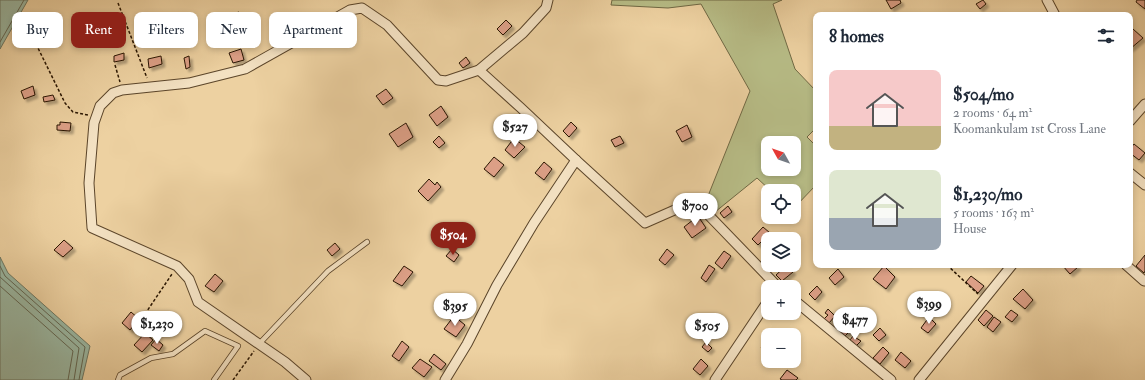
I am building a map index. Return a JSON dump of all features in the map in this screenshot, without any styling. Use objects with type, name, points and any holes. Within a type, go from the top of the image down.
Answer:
[{"type":"street","points":[[306,380],[285,362],[198,302],[189,279],[177,266],[92,228],[89,183],[94,122],[100,106],[113,93],[122,90],[189,83],[245,70],[350,10],[362,8],[387,25],[438,80],[446,82],[478,70],[523,33],[546,8],[548,0]]},
{"type":"street","points":[[1047,0],[1053,12]]},
{"type":"street","points":[[478,70],[645,223],[695,202],[771,280]]},
{"type":"street","points":[[1133,117],[1145,104]]},
{"type":"street","points":[[445,380],[467,344],[497,285],[534,223],[576,160]]},
{"type":"street","points":[[1133,175],[1145,185]]},
{"type":"street","points":[[919,380],[1010,268]]},
{"type":"street","points":[[1129,268],[1144,281]]},
{"type":"street","points":[[801,306],[891,380]]},
{"type":"street","points":[[714,380],[761,311]]},
{"type":"lane","points":[[259,344],[328,271],[367,242]]},
{"type":"lane","points":[[118,380],[120,376],[151,358],[173,354],[205,331],[238,346],[214,380]]},
{"type":"path","points":[[118,3],[150,87]]},
{"type":"path","points":[[38,48],[65,103],[73,112],[96,116]]},
{"type":"path","points":[[115,65],[122,90]]},
{"type":"path","points":[[145,314],[177,266]]},
{"type":"path","points":[[951,268],[984,300]]},
{"type":"path","points":[[233,380],[259,344]]},
{"type":"green space","points":[[612,0],[782,0],[773,4],[795,69],[813,88],[813,131],[807,137],[813,143],[813,188],[801,201],[801,184],[763,184],[757,178],[715,212],[706,201],[750,91],[701,4],[668,8],[611,5]]},
{"type":"water","points":[[0,0],[28,0],[21,12],[12,12],[12,28],[0,49]]},
{"type":"water","points":[[0,257],[8,273],[90,346],[82,380],[0,380]]},
{"type":"building","points":[[886,0],[900,0],[901,3],[891,9]]},
{"type":"building","points":[[983,0],[986,4],[980,9],[976,4]]},
{"type":"building","points":[[1137,0],[1145,0],[1145,9],[1136,2]]},
{"type":"building","points":[[506,20],[512,26],[503,35],[497,29]]},
{"type":"building","points":[[1133,29],[1143,38],[1133,46]]},
{"type":"building","points":[[241,49],[244,60],[233,63],[229,53]]},
{"type":"building","points":[[124,53],[124,60],[114,62],[114,56]]},
{"type":"building","points":[[161,56],[162,64],[149,68],[148,59]]},
{"type":"building","points":[[189,56],[190,67],[186,69],[184,58]]},
{"type":"building","points":[[466,57],[470,63],[463,68],[459,63]]},
{"type":"building","points":[[33,86],[35,95],[24,99],[21,91]]},
{"type":"building","points":[[386,89],[393,98],[383,105],[376,96]]},
{"type":"building","points":[[53,95],[55,100],[44,102],[43,97]]},
{"type":"building","points":[[441,106],[448,117],[437,126],[429,115]]},
{"type":"building","points":[[60,122],[71,123],[70,131],[57,130],[57,125],[60,125]]},
{"type":"building","points":[[571,122],[577,128],[569,137],[563,131]]},
{"type":"building","points":[[406,123],[413,137],[398,147],[389,134]]},
{"type":"building","points":[[687,125],[692,137],[682,142],[676,131]]},
{"type":"building","points":[[439,136],[445,143],[439,148],[433,142]]},
{"type":"building","points":[[620,136],[624,143],[615,147],[611,140]]},
{"type":"building","points":[[514,138],[525,147],[514,158],[505,150]]},
{"type":"building","points":[[1134,144],[1145,153],[1139,160],[1133,155]]},
{"type":"building","points":[[494,157],[504,165],[494,177],[484,169]]},
{"type":"building","points":[[544,162],[552,169],[544,180],[535,173]]},
{"type":"building","points":[[429,179],[435,185],[437,182],[441,187],[428,201],[418,191]]},
{"type":"building","points":[[728,206],[732,212],[724,218],[720,213]]},
{"type":"building","points":[[698,216],[706,228],[692,238],[684,227]]},
{"type":"building","points":[[763,227],[769,232],[761,232],[761,242],[758,245],[752,239]]},
{"type":"building","points":[[64,240],[73,248],[63,257],[54,250]]},
{"type":"building","points":[[335,243],[340,249],[332,256],[327,250]]},
{"type":"building","points":[[452,249],[459,255],[454,262],[446,256]]},
{"type":"building","points":[[667,249],[674,255],[665,265],[659,260]]},
{"type":"building","points":[[724,251],[731,256],[722,269],[715,263]]},
{"type":"building","points":[[1145,255],[1145,271],[1144,273],[1136,266]]},
{"type":"building","points":[[709,265],[715,269],[706,282],[701,278]]},
{"type":"building","points":[[404,266],[413,272],[402,286],[393,281]]},
{"type":"building","points":[[882,268],[886,268],[895,277],[886,289],[873,279]]},
{"type":"building","points":[[1065,268],[1077,268],[1070,274]]},
{"type":"building","points":[[838,269],[844,277],[835,285],[829,278]]},
{"type":"building","points":[[779,272],[793,272],[783,280],[781,280],[776,275]]},
{"type":"building","points":[[215,274],[223,281],[214,292],[205,286]]},
{"type":"building","points":[[971,276],[984,286],[978,293],[966,282]]},
{"type":"building","points":[[817,286],[822,292],[815,300],[809,294]]},
{"type":"building","points":[[1023,289],[1033,300],[1025,309],[1013,299]]},
{"type":"building","points":[[828,309],[835,316],[829,323],[824,319],[828,315],[825,313]]},
{"type":"building","points":[[986,310],[993,316],[984,326],[978,320]]},
{"type":"building","points":[[1011,310],[1018,315],[1012,322],[1005,317]]},
{"type":"building","points":[[131,312],[139,319],[130,330],[122,323]]},
{"type":"building","points":[[454,316],[465,325],[456,337],[444,329]]},
{"type":"building","points":[[929,317],[936,324],[928,333],[921,328]]},
{"type":"building","points":[[994,317],[1001,322],[993,332],[987,327]]},
{"type":"building","points":[[845,326],[850,331],[845,336],[840,332]]},
{"type":"building","points":[[880,328],[886,335],[879,341],[873,335]]},
{"type":"building","points":[[145,333],[153,340],[142,352],[134,345]]},
{"type":"building","points":[[853,336],[861,341],[856,346],[850,340]]},
{"type":"building","points":[[156,339],[163,345],[159,351],[151,345]]},
{"type":"building","points":[[402,341],[409,347],[399,361],[392,356]]},
{"type":"building","points":[[706,342],[712,348],[708,352],[702,347]]},
{"type":"building","points":[[883,347],[889,353],[880,364],[873,358]]},
{"type":"building","points":[[901,352],[911,361],[905,368],[895,360]]},
{"type":"building","points":[[434,354],[446,364],[441,370],[429,361]]},
{"type":"building","points":[[420,359],[432,367],[424,377],[412,368]]},
{"type":"building","points":[[701,359],[708,366],[700,375],[693,369]]},
{"type":"building","points":[[787,370],[798,378],[796,380],[780,379]]}]
